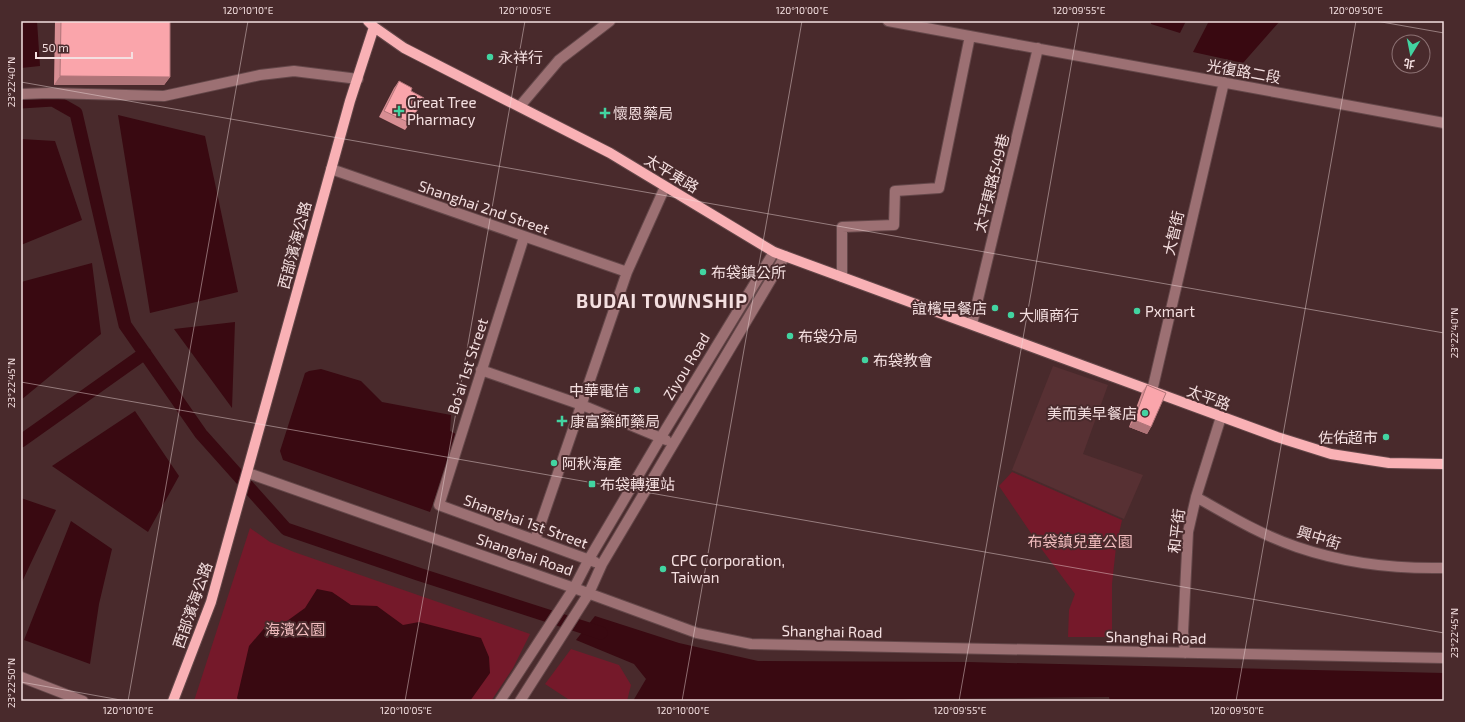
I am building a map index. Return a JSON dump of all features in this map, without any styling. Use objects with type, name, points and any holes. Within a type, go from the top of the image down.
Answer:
[{"type":"main road","name":"太平東路","points":[[371,24],[404,48],[610,153],[774,252],[972,324]]},
{"type":"main road","name":"西部濱海公路","points":[[173,701],[211,602],[350,101],[358,79],[371,24]]},
{"type":"main road","name":"太平路","points":[[972,324],[1277,438],[1331,454],[1389,463],[1444,464]]},
{"type":"street","points":[[520,106],[559,60],[610,21]]},
{"type":"street","name":"光復路二段","points":[[888,21],[1444,123]]},
{"type":"street","points":[[842,277],[842,226],[894,225],[895,191],[940,188],[970,36]]},
{"type":"street","name":"太平東路549巷","points":[[972,324],[1038,48]]},
{"type":"street","points":[[21,94],[49,93],[164,96],[260,75],[294,72],[358,79]]},
{"type":"street","name":"大智街","points":[[1152,391],[1224,82]]},
{"type":"street","name":"Shanghai 2nd Street","points":[[331,169],[627,272]]},
{"type":"street","points":[[535,540],[627,272],[665,187]]},
{"type":"street","name":"Bo’ai 1st Street","points":[[439,505],[524,237]]},
{"type":"street","name":"Ziyou Road","points":[[500,701],[574,588],[661,437],[774,252]]},
{"type":"street","name":"Ziyou Road","points":[[520,701],[589,593],[602,564],[785,256]]},
{"type":"street","points":[[481,370],[582,404],[673,443]]},
{"type":"street","name":"和平街","points":[[1185,653],[1183,632],[1188,532],[1196,497],[1220,417]]},
{"type":"street","name":"Shanghai Road","points":[[248,473],[697,632],[751,644],[1444,658]]},
{"type":"street","name":"興中街","points":[[1196,497],[1253,528],[1296,547],[1346,560],[1413,568],[1444,568]]},
{"type":"street","name":"Shanghai 1st Street","points":[[439,505],[602,564]]},
{"type":"street","points":[[21,677],[83,701]]},
{"type":"shaded area","points":[[21,21],[37,21],[40,66],[21,68]]},
{"type":"shaded area","points":[[1151,21],[1186,21],[1180,33],[1151,24]]},
{"type":"shaded area","points":[[1209,21],[1280,21],[1243,63],[1193,52]]},
{"type":"shaded area","points":[[118,115],[205,136],[238,292],[150,313]]},
{"type":"shaded area","points":[[21,139],[55,141],[82,220],[21,245]]},
{"type":"shaded area","points":[[92,263],[101,334],[21,400],[21,282]]},
{"type":"shaded area","points":[[235,322],[232,408],[174,329]]},
{"type":"shaded area","points":[[1053,366],[1108,385],[1083,454],[1143,475],[1124,519],[1012,470]]},
{"type":"shaded area","points":[[321,369],[361,381],[382,402],[451,415],[450,431],[458,435],[430,512],[283,460],[280,451],[305,373]]},
{"type":"shaded area","points":[[135,411],[179,476],[148,532],[52,466]]},
{"type":"shaded area","points":[[21,498],[56,510],[21,584]]},
{"type":"shaded area","points":[[71,521],[112,549],[99,604],[90,664],[24,640]]},
{"type":"shaded area","points":[[317,589],[332,592],[351,605],[377,606],[403,625],[419,622],[481,638],[489,657],[490,673],[470,701],[239,701],[237,698],[249,646],[267,625],[287,621],[305,608]]},
{"type":"shaded area","points":[[595,616],[679,643],[758,661],[968,662],[1444,673],[1444,701],[1110,701],[1109,697],[910,699],[894,701],[633,701],[646,679],[634,664],[576,640]]},
{"type":"green space","name":"布袋鎮兒童公園","points":[[1012,472],[1122,520],[1116,547],[1112,584],[1112,637],[1068,637],[1069,610],[1075,594],[1043,551],[999,486]]},
{"type":"green space","name":"海濱公園","points":[[250,528],[270,542],[294,552],[530,634],[513,668],[491,701],[194,701]]},
{"type":"green space","points":[[571,649],[619,665],[631,685],[627,701],[571,701],[545,684]]},
{"type":"building","points":[[61,21],[170,21],[170,77],[60,76]]},
{"type":"building","name":"Great Tree Pharmacy","points":[[399,81],[412,88],[411,91],[424,98],[410,123],[384,111]]},
{"type":"building","name":"美而美早餐店","points":[[1147,385],[1166,393],[1151,427],[1134,420]]},
{"type":"waterway","points":[[21,102],[53,100],[76,113],[125,325],[201,434],[286,529],[418,574],[601,633]]},
{"type":"waterway","points":[[21,441],[145,353]]},
{"type":"place","name":"永祥行","points":[[490,57]]},
{"type":"place","name":"Great Tree Pharmacy","points":[[399,111]]},
{"type":"place","name":"懷恩藥局","points":[[605,113]]},
{"type":"place","name":"布袋鎮公所","points":[[703,272]]},
{"type":"place","name":"誼檳早餐店","points":[[995,308]]},
{"type":"place","name":"Pxmart","points":[[1137,311]]},
{"type":"place","name":"大順商行","points":[[1011,315]]},
{"type":"place","name":"布袋分局","points":[[790,336]]},
{"type":"place","name":"布袋教會","points":[[865,360]]},
{"type":"place","name":"中華電信","points":[[637,390]]},
{"type":"place","name":"美而美早餐店","points":[[1145,413]]},
{"type":"place","name":"康富藥師藥局","points":[[562,421]]},
{"type":"place","name":"佐佑超市","points":[[1386,437]]},
{"type":"place","name":"阿秋海產","points":[[554,463]]},
{"type":"place","name":"布袋轉運站","points":[[592,484]]},
{"type":"place","name":"CPC Corporation, Taiwan","points":[[663,569]]},
{"type":"district","name":"BUDAI TOWNSHIP","points":[[662,300]]}]
